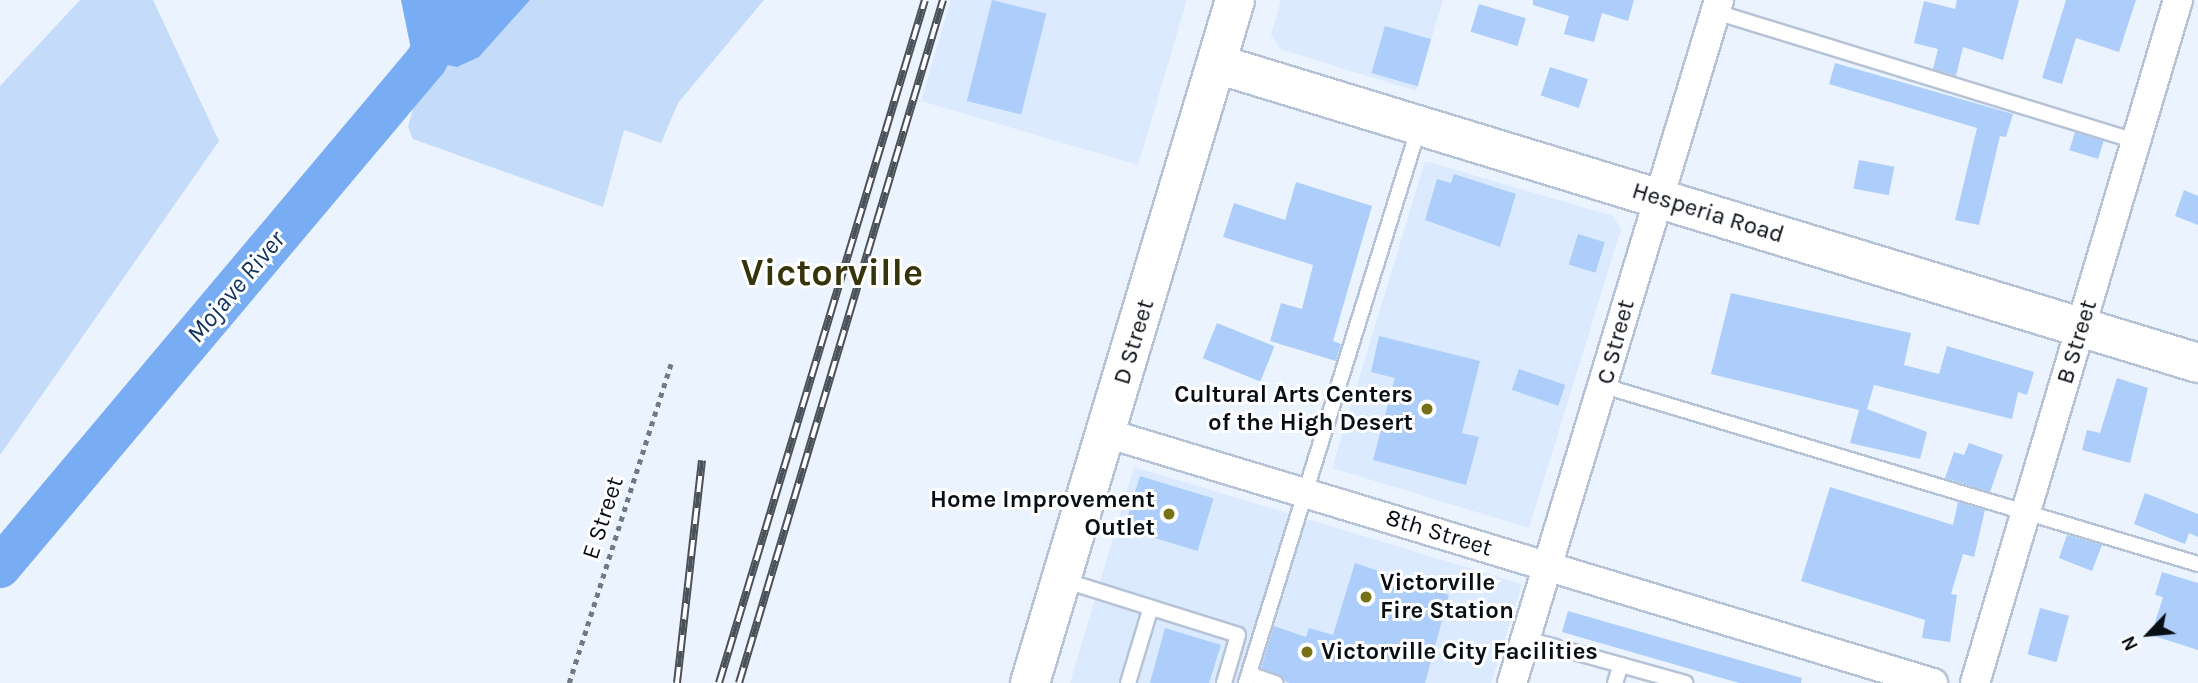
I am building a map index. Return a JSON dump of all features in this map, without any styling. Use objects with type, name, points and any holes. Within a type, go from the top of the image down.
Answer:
[{"type":"main road","name":"D Street","points":[[1030,683],[1235,0]]},
{"type":"main road","name":"Hesperia Road","points":[[1217,64],[2198,363]]},
{"type":"street","name":"B Street","points":[[1975,683],[2178,0]]},
{"type":"street","name":"C Street","points":[[1512,683],[1604,386],[1655,197],[1717,6]]},
{"type":"street","name":"8th Street","points":[[1106,433],[1933,683]]},
{"type":"lane","points":[[1717,6],[2136,141]]},
{"type":"lane","points":[[1276,683],[1247,678],[1308,494],[1420,125]]},
{"type":"lane","points":[[1604,386],[2198,564]]},
{"type":"lane","points":[[1061,580],[1150,610],[1238,635],[1224,683]]},
{"type":"lane","points":[[1128,683],[1150,610]]},
{"type":"lane","points":[[1526,639],[1685,683]]},
{"type":"lane","points":[[1615,683],[1621,665]]},
{"type":"path","name":"E Street","points":[[569,683],[671,364]]},
{"type":"shaded area","points":[[80,0],[153,0],[219,141],[0,455],[0,86]]},
{"type":"shaded area","points":[[530,0],[764,0],[678,103],[661,143],[624,130],[603,207],[413,139],[408,127],[426,61],[457,67],[479,57]]},
{"type":"shaded area","points":[[951,0],[1187,0],[1138,165],[921,101]]},
{"type":"shaded area","points":[[1281,0],[1443,0],[1416,91],[1280,49],[1271,35]]},
{"type":"shaded area","points":[[1425,161],[1613,216],[1621,229],[1529,528],[1332,468]]},
{"type":"shaded area","points":[[1134,467],[1522,584],[1491,683],[1070,683]]},
{"type":"water","points":[[401,0],[530,0],[479,57],[457,67],[426,61],[411,49]]},
{"type":"building","points":[[992,0],[1046,14],[1021,114],[967,101]]},
{"type":"building","points":[[1533,0],[1634,0],[1628,21],[1602,13],[1594,42],[1564,34],[1569,16],[1533,5]]},
{"type":"building","points":[[1957,0],[2019,0],[2003,60],[1963,47],[1956,76],[1933,69],[1938,49],[1914,43],[1924,1],[1955,9]]},
{"type":"building","points":[[2066,0],[2136,0],[2119,52],[2076,38],[2062,84],[2042,78]]},
{"type":"building","points":[[1479,4],[1526,18],[1517,46],[1471,32]]},
{"type":"building","points":[[1385,26],[1431,39],[1418,86],[1371,73]]},
{"type":"building","points":[[1835,63],[2013,114],[2006,137],[2000,136],[1979,225],[1955,220],[1977,128],[1829,84]]},
{"type":"building","points":[[1550,67],[1588,79],[1579,108],[1541,96]]},
{"type":"building","points":[[2075,132],[2104,141],[2098,159],[2069,150]]},
{"type":"building","points":[[1859,160],[1894,167],[1889,195],[1853,188]]},
{"type":"building","points":[[1454,174],[1516,194],[1500,247],[1425,220],[1437,179],[1451,183]]},
{"type":"building","points":[[1296,182],[1372,206],[1333,341],[1341,344],[1336,361],[1270,341],[1281,303],[1302,309],[1313,265],[1223,237],[1234,203],[1285,220]]},
{"type":"building","points":[[2184,190],[2198,196],[2198,225],[2175,216]]},
{"type":"building","points":[[1578,234],[1605,242],[1595,273],[1569,265]]},
{"type":"building","points":[[1731,293],[1911,333],[1904,365],[1939,374],[1947,346],[2034,372],[2027,395],[2018,392],[2012,419],[1874,385],[1867,409],[1927,432],[1920,459],[1850,443],[1859,410],[1711,374]]},
{"type":"building","points":[[1217,323],[1274,346],[1260,381],[1203,358]]},
{"type":"building","name":"Cultural Arts Centers of the High Desert","points":[[1379,336],[1480,361],[1462,433],[1479,437],[1466,485],[1373,460],[1395,378],[1371,372]]},
{"type":"building","points":[[1519,369],[1565,385],[1558,406],[1512,390]]},
{"type":"building","points":[[2117,378],[2148,388],[2130,463],[2082,450],[2087,430],[2100,433]]},
{"type":"building","points":[[1969,443],[2003,455],[1990,492],[1945,478],[1954,452],[1964,455]]},
{"type":"building","name":"Home Improvement Outlet","points":[[1140,476],[1214,499],[1198,551],[1124,529]]},
{"type":"building","points":[[1830,487],[1953,525],[1958,502],[1985,510],[1974,557],[1963,554],[1951,594],[1957,595],[1950,642],[1922,638],[1925,620],[1801,581]]},
{"type":"building","points":[[2145,493],[2198,514],[2198,537],[2189,533],[2185,544],[2134,524]]},
{"type":"building","points":[[2067,535],[2102,545],[2092,571],[2059,558]]},
{"type":"building","points":[[1355,563],[1449,595],[1425,683],[1289,683],[1261,668],[1274,626],[1306,637],[1309,628],[1333,635]]},
{"type":"building","points":[[2162,572],[2198,583],[2198,650],[2151,635],[2163,597],[2155,595]]},
{"type":"building","points":[[2040,608],[2069,616],[2057,662],[2028,654]]},
{"type":"building","points":[[1568,611],[1802,678],[1801,683],[1739,683],[1562,632]]},
{"type":"building","points":[[1165,628],[1221,645],[1209,683],[1150,683]]},
{"type":"waterway","name":"Mojave River","points":[[0,567],[426,61],[460,0]]},
{"type":"railway","points":[[719,683],[925,0]]},
{"type":"railway","points":[[739,683],[943,0]]},
{"type":"railway","points":[[677,683],[702,460]]},
{"type":"place","name":"Cultural Arts Centers of the High Desert","points":[[1427,409]]},
{"type":"place","name":"Home Improvement Outlet","points":[[1169,514]]},
{"type":"place","name":"Victorville Fire Station","points":[[1366,597]]},
{"type":"place","name":"Victorville City Facilities","points":[[1307,652]]},
{"type":"district","name":"Victorville","points":[[832,273]]}]
